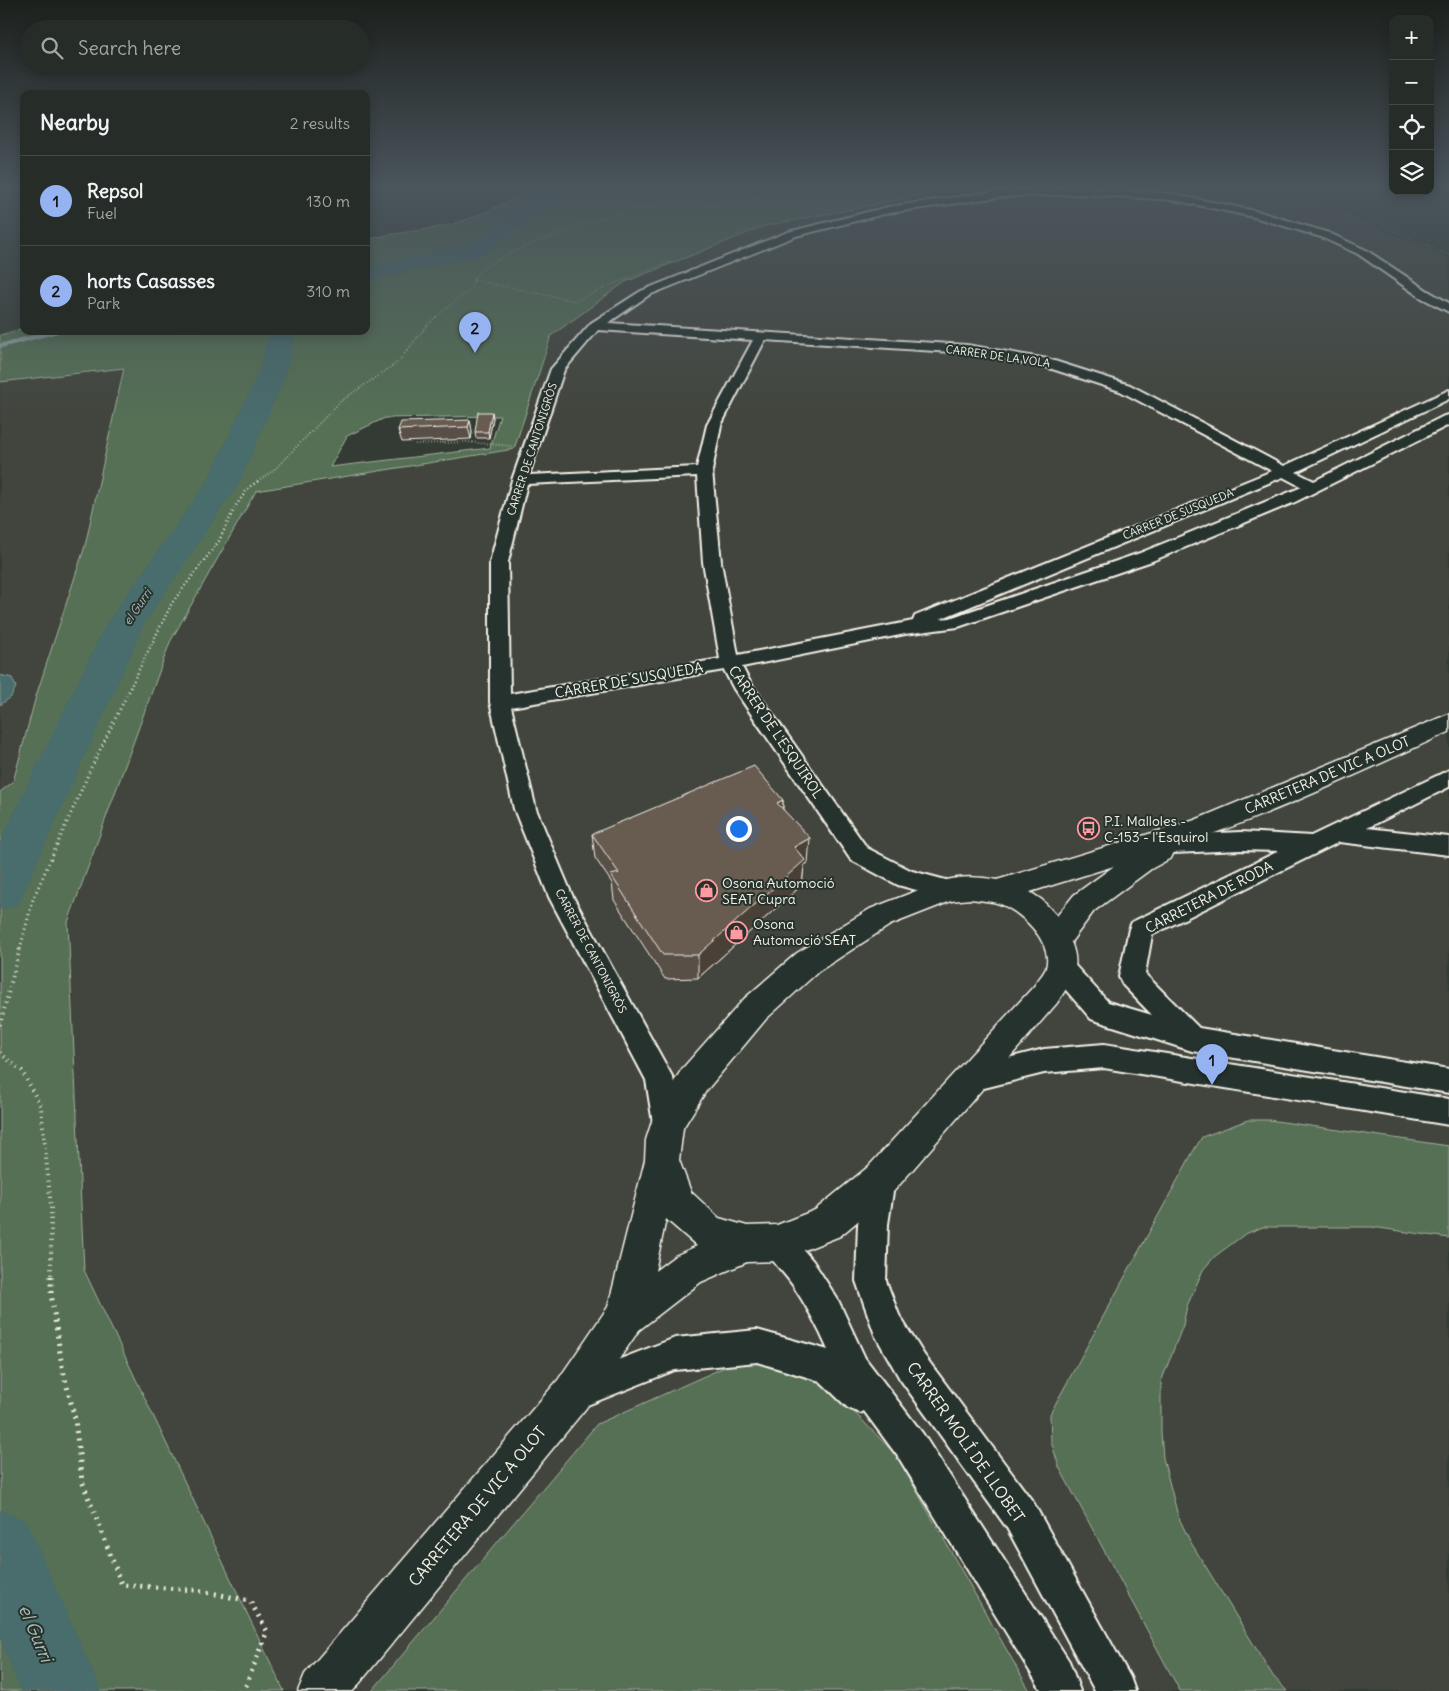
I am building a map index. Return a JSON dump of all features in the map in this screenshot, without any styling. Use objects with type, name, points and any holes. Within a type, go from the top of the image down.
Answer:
[{"type":"street","name":"CARRER DE CANTONIGRÒS","points":[[666,1123],[658,1078],[561,897],[524,809],[500,702],[499,562],[520,480],[558,369],[596,326],[645,293],[715,265]]},
{"type":"street","name":"CARRER DE CANTONIGRÒS","points":[[1381,265],[1424,294],[1449,308]]},
{"type":"street","name":"CARRER DE LA VOLA","points":[[596,326],[967,349],[1048,362],[1125,388],[1313,487]]},
{"type":"street","name":"CARRER DE L'ESQUIROL","points":[[761,336],[714,425],[704,470],[712,562],[730,663],[740,684],[859,854],[906,879],[949,890]]},
{"type":"street","name":"CARRER DE SUSQUEDA","points":[[905,628],[945,609],[1284,472],[1449,394]]},
{"type":"street","name":"CARRER DE SUSQUEDA","points":[[500,702],[730,663],[905,628],[952,623],[1146,556],[1313,487],[1449,419]]},
{"type":"street","points":[[520,480],[704,470]]},
{"type":"street","name":"CARRETERA DE VIC A OLOT","points":[[999,891],[1204,827],[1342,770],[1449,722]]},
{"type":"street","name":"CARRETERA DE RODA","points":[[1192,1039],[1132,977],[1141,929],[1449,778]]},
{"type":"street","name":"CARRETERA DE VIC A OLOT","points":[[322,1691],[572,1394],[626,1316],[688,1268],[827,1223],[881,1179],[1046,994],[1058,954],[1084,903],[1141,861],[1204,827]]},
{"type":"street","points":[[1338,834],[1449,846]]},
{"type":"street","name":"CARRETERA DE RODA","points":[[1172,844],[1241,841],[1316,844]]},
{"type":"street","points":[[1061,1691],[1055,1675],[911,1446],[853,1370],[827,1311],[802,1272],[762,1243],[709,1233],[677,1204],[662,1160],[666,1123],[694,1080],[756,1009],[808,962],[880,917],[949,890],[970,888],[999,891],[1020,900],[1032,908],[1051,929],[1058,954],[1100,1011],[1192,1039],[1449,1081]]},
{"type":"street","points":[[972,1079],[1044,1061],[1104,1056],[1449,1112]]},
{"type":"street","name":"CARRETERA DE VIC A OLOT","points":[[626,1316],[662,1160]]},
{"type":"street","name":"CARRER MOLÍ DE LLOBET","points":[[881,1179],[873,1224],[871,1281],[886,1324],[912,1367],[1020,1515],[1116,1691]]},
{"type":"street","points":[[572,1394],[675,1354],[757,1346],[829,1367],[911,1446]]},
{"type":"path","points":[[0,1025],[33,899],[90,768],[172,603],[219,541],[235,507],[249,487],[274,470],[341,401],[398,362],[424,329],[445,308],[472,288],[474,280],[482,269],[491,265]]},
{"type":"path","points":[[474,280],[576,301],[662,265]]},
{"type":"path","points":[[415,444],[466,442],[503,445]]},
{"type":"path","points":[[0,1053],[22,1070],[40,1106],[51,1206],[50,1293],[62,1366],[74,1419],[82,1481],[122,1585],[196,1590],[250,1601],[267,1631],[244,1691]]},
{"type":"shaded area","points":[[668,265],[1449,265],[1449,1691],[1030,1691],[896,1455],[597,1424],[372,1691],[284,1691],[84,1270],[68,922],[170,642],[256,491],[514,449],[551,337],[625,282]]},
{"type":"shaded area","points":[[124,367],[85,546],[36,696],[13,782],[0,792],[0,382]]},
{"type":"green space","points":[[370,265],[668,265],[625,282],[551,336],[514,449],[256,491],[170,642],[68,922],[84,1270],[284,1691],[0,1691],[0,792],[13,782],[36,696],[85,546],[124,368],[0,382],[0,335],[20,329],[20,335],[370,335]],"holes":[[[500,416],[490,448],[330,467],[347,436],[385,418]]]},
{"type":"green space","points":[[1248,1120],[1269,1120],[1449,1146],[1449,1238],[1372,1227],[1263,1227],[1245,1234],[1214,1257],[1203,1270],[1187,1306],[1183,1325],[1161,1382],[1163,1458],[1178,1516],[1190,1541],[1273,1676],[1287,1691],[1180,1691],[1059,1467],[1051,1441],[1050,1414],[1202,1137]]},
{"type":"green space","points":[[745,1358],[816,1373],[896,1455],[1030,1691],[372,1691],[597,1424]]},
{"type":"water","points":[[0,675],[12,678],[16,687],[11,697],[0,705]]},
{"type":"building","points":[[478,412],[492,412],[488,432],[475,432]]},
{"type":"building","points":[[470,420],[468,427],[398,430],[401,422]]},
{"type":"building","name":"Osona Automoció SEAT Cupra","points":[[754,766],[783,800],[777,803],[810,838],[794,847],[805,860],[698,955],[663,955],[611,875],[619,873],[592,834]]},
{"type":"waterway","name":"el Gurri","points":[[370,273],[406,265]]},
{"type":"waterway","points":[[0,346],[42,335]]},
{"type":"waterway","name":"el Gurri","points":[[0,891],[125,624],[224,481],[272,373],[282,335]]},
{"type":"waterway","name":"el Gurri","points":[[0,1547],[61,1691]]},
{"type":"place","name":"horts Casasses","points":[[475,353]]},
{"type":"place","name":"P.I. Malloles - C-153 - l'Esquirol","points":[[1088,829]]},
{"type":"place","name":"Osona Automoció SEAT Cupra","points":[[706,891]]},
{"type":"place","name":"Osona Automoció SEAT","points":[[737,932]]},
{"type":"place","name":"Repsol","points":[[1212,1085]]}]
